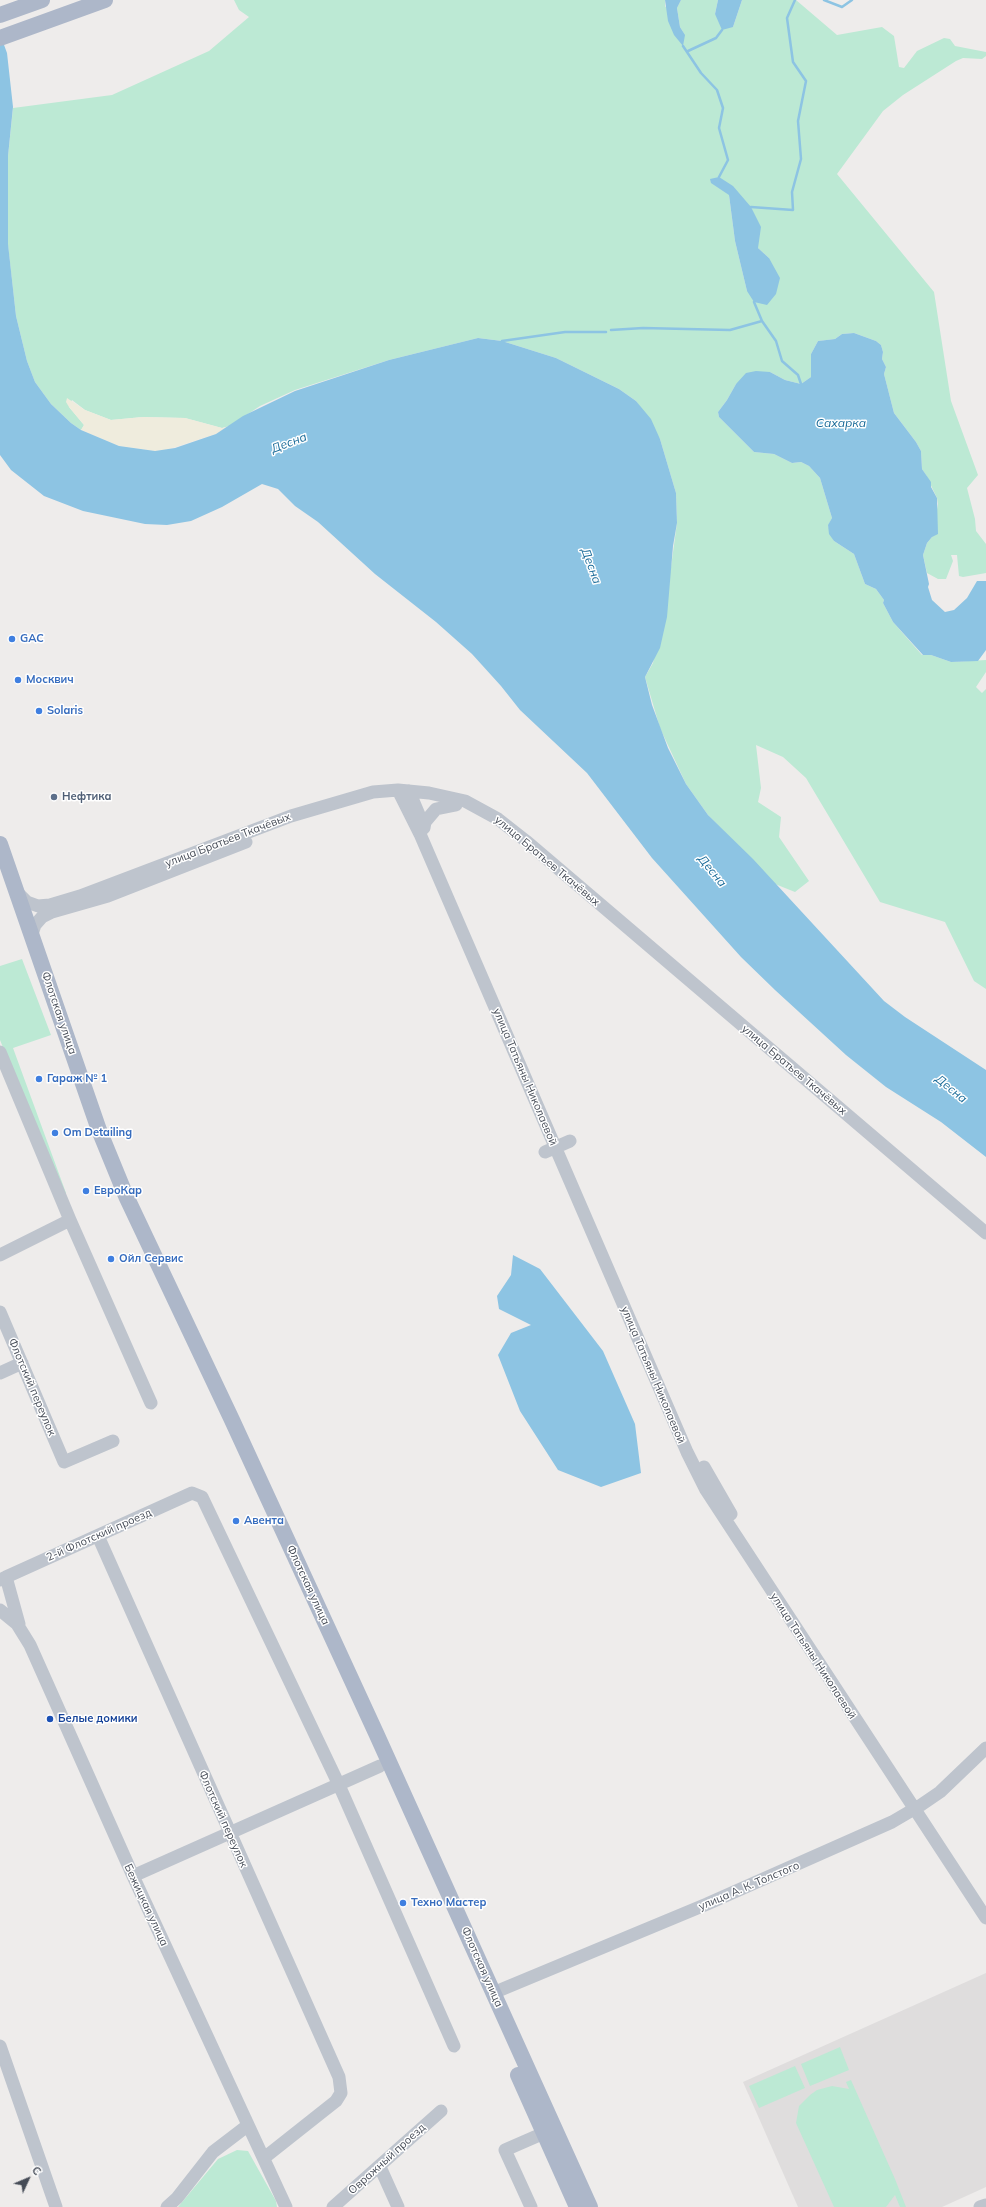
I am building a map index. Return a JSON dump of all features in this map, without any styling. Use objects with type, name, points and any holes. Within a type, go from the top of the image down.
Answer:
[{"type":"main road","points":[[0,15],[42,0]]},
{"type":"main road","points":[[0,38],[106,0]]},
{"type":"main road","name":"Флотская улица","points":[[0,844],[99,1130],[126,1196],[238,1433],[590,2207]]},
{"type":"main road","name":"Флотская улица","points":[[0,872],[91,1136],[132,1231],[245,1470],[380,1766],[577,2207]]},
{"type":"street","name":"улица Братьев Ткачёвых","points":[[17,892],[27,902],[38,906],[50,905],[80,896],[324,805],[373,792],[457,798],[473,804],[498,819],[986,1233]]},
{"type":"street","name":"улица Братьев Ткачёвых","points":[[32,934],[35,925],[42,917],[52,912],[108,896],[295,823],[374,799],[403,794],[456,805],[470,810],[495,824],[522,845],[986,1241]]},
{"type":"street","points":[[403,794],[406,809],[421,829],[436,809],[456,805]]},
{"type":"street","name":"улица Татьяны Николаевой","points":[[403,794],[421,829],[558,1146],[687,1452],[706,1490],[918,1807],[986,1904]]},
{"type":"street","points":[[0,1052],[70,1220],[151,1403]]},
{"type":"street","points":[[0,1255],[70,1220]]},
{"type":"street","name":"Флотский переулок","points":[[0,1312],[64,1462],[113,1440]]},
{"type":"street","points":[[0,1373],[22,1363]]},
{"type":"street","name":"2-й Флотский проезд","points":[[3,1578],[192,1493],[202,1497],[339,1785]]},
{"type":"street","name":"Флотский переулок","points":[[98,1536],[339,2077],[340,2093],[336,2101],[264,2158]]},
{"type":"street","points":[[3,1578],[20,1628]]},
{"type":"street","name":"Бежицкая улица","points":[[0,1610],[8,1615],[20,1628],[30,1645],[133,1876],[247,2126],[264,2158],[286,2207]]},
{"type":"street","name":"улица А. К. Толстого","points":[[493,1993],[816,1857],[918,1807],[940,1792],[986,1748]]},
{"type":"street","points":[[133,1876],[380,1766]]},
{"type":"street","points":[[339,1785],[454,2046]]},
{"type":"street","name":"улица Татьяны Николаевой","points":[[918,1807],[986,1918]]},
{"type":"street","points":[[0,2046],[56,2207]]},
{"type":"street","name":"Овражный проезд","points":[[333,2207],[441,2111]]},
{"type":"street","points":[[167,2207],[177,2198],[213,2152],[247,2126]]},
{"type":"street","points":[[531,2207],[505,2150],[544,2133]]},
{"type":"street","points":[[380,2166],[398,2207]]},
{"type":"street","points":[[980,2207],[986,2205]]},
{"type":"shaded area","points":[[986,1973],[986,2187],[942,2207],[798,2207],[743,2082]]},
{"type":"green space","points":[[234,0],[665,0],[665,6],[685,35],[680,27],[677,8],[681,0],[718,0],[715,14],[733,27],[742,0],[796,0],[837,35],[882,27],[894,36],[899,67],[904,68],[917,51],[944,38],[950,39],[955,46],[986,52],[986,56],[982,59],[963,58],[956,61],[903,95],[883,111],[837,174],[934,292],[951,401],[978,475],[967,488],[975,519],[976,531],[986,544],[986,573],[963,577],[959,576],[957,555],[951,555],[953,561],[946,579],[938,579],[927,573],[923,555],[927,543],[932,537],[938,504],[937,498],[922,469],[921,451],[894,413],[884,374],[886,367],[882,359],[883,352],[881,345],[876,341],[854,333],[842,334],[835,339],[818,341],[811,354],[811,377],[801,384],[785,380],[770,372],[736,384],[718,412],[719,417],[754,452],[774,454],[792,463],[801,462],[809,466],[820,478],[832,518],[828,526],[834,541],[854,554],[865,584],[876,589],[884,600],[883,603],[893,622],[922,655],[931,655],[951,662],[986,660],[986,672],[976,687],[982,693],[986,689],[986,989],[974,981],[945,922],[880,902],[806,778],[783,757],[756,745],[761,788],[758,802],[781,817],[779,837],[809,881],[795,892],[775,884],[708,815],[686,784],[660,728],[645,677],[653,663],[671,567],[677,523],[676,493],[660,439],[636,401],[619,389],[556,358],[502,341],[478,338],[389,360],[295,390],[260,406],[230,426],[222,428],[185,418],[143,417],[111,420],[85,410],[72,400],[69,407],[84,425],[81,430],[71,423],[51,404],[35,382],[27,361],[16,316],[8,245],[8,156],[13,108],[112,95],[209,51],[249,17],[239,10]],"holes":[[[729,195],[758,248],[769,258],[747,291],[735,241]]]},
{"type":"green space","points":[[22,959],[51,1035],[13,1048],[66,1193],[63,1195],[0,1040],[0,966]]},
{"type":"green space","points":[[840,2047],[849,2070],[810,2086],[801,2064]]},
{"type":"green space","points":[[795,2066],[805,2088],[759,2108],[749,2086]]},
{"type":"green space","points":[[851,2080],[906,2207],[900,2207],[895,2195],[886,2207],[834,2207],[796,2123],[799,2106],[810,2095],[817,2090],[832,2086],[849,2089],[846,2082]]},
{"type":"green space","points":[[237,2150],[248,2151],[276,2201],[277,2207],[178,2207],[218,2159]]},
{"type":"sand","points":[[67,398],[85,410],[111,420],[143,417],[185,418],[222,428],[230,426],[216,434],[166,450],[155,451],[119,446],[81,430],[84,425],[69,407],[66,402]]},
{"type":"water","points":[[665,0],[681,0],[677,8],[680,27],[685,35],[683,46],[674,35],[668,21]]},
{"type":"water","points":[[718,0],[742,0],[733,27],[722,30],[715,14]]},
{"type":"water","name":"Десна","points":[[0,34],[7,53],[13,107],[8,156],[8,244],[16,316],[27,361],[35,382],[51,404],[71,423],[81,430],[119,446],[155,451],[175,448],[216,434],[243,416],[295,391],[389,360],[478,338],[502,341],[556,358],[619,389],[636,401],[651,419],[660,439],[676,493],[677,523],[673,546],[667,617],[660,648],[645,677],[652,705],[668,748],[686,784],[708,815],[753,859],[884,1001],[905,1017],[986,1070],[986,1157],[941,1122],[886,1087],[846,1055],[775,990],[741,957],[652,858],[587,773],[520,710],[472,654],[436,622],[375,574],[318,522],[295,506],[278,489],[262,484],[222,507],[191,521],[167,525],[145,524],[83,511],[44,496],[11,470],[0,455]]},
{"type":"water","points":[[719,177],[733,186],[751,207],[761,227],[758,248],[769,258],[780,278],[776,294],[767,305],[754,302],[747,291],[735,241],[729,195],[711,183],[710,179]]},
{"type":"water","name":"Сахарка","points":[[854,333],[876,341],[881,345],[883,352],[882,359],[886,367],[884,374],[894,413],[921,451],[922,469],[931,482],[931,487],[937,498],[938,534],[932,537],[927,543],[923,555],[929,584],[928,587],[932,600],[945,612],[954,610],[967,598],[977,581],[986,581],[986,650],[978,661],[951,662],[931,655],[923,655],[893,622],[883,603],[884,600],[876,589],[865,584],[854,554],[834,541],[829,534],[828,525],[832,518],[820,478],[809,466],[801,462],[792,463],[774,454],[754,452],[719,417],[718,412],[736,384],[746,373],[756,371],[770,372],[785,380],[801,384],[811,377],[811,354],[818,341],[835,339],[842,334]]},
{"type":"water","points":[[513,1255],[540,1269],[603,1351],[635,1424],[641,1473],[601,1487],[558,1470],[520,1411],[498,1355],[511,1333],[531,1325],[499,1309],[497,1296],[511,1275]]},
{"type":"waterway","points":[[751,207],[793,210],[792,192],[801,159],[798,121],[806,81],[793,62],[787,18],[795,0]]},
{"type":"waterway","points":[[824,0],[842,7],[852,0]]},
{"type":"waterway","points":[[688,51],[716,38],[722,30]]},
{"type":"waterway","points":[[683,46],[701,73],[717,90],[723,108],[719,128],[728,160],[719,177]]},
{"type":"waterway","points":[[754,302],[762,321],[776,341],[782,361],[798,375],[801,384]]},
{"type":"waterway","points":[[611,330],[643,328],[730,330],[762,321]]},
{"type":"waterway","points":[[502,341],[565,332],[606,332]]},
{"type":"place","name":"GAC","points":[[12,639]]},
{"type":"place","name":"Москвич","points":[[18,680]]},
{"type":"place","name":"Solaris","points":[[39,711]]},
{"type":"place","name":"Нефтика","points":[[54,797]]},
{"type":"place","name":"Гараж № 1","points":[[39,1079]]},
{"type":"place","name":"Om Detailing","points":[[55,1133]]},
{"type":"place","name":"ЕвроКар","points":[[86,1191]]},
{"type":"place","name":"Ойл Сервис","points":[[111,1259]]},
{"type":"place","name":"Авента","points":[[236,1521]]},
{"type":"place","name":"Белые домики","points":[[50,1719]]},
{"type":"place","name":"Техно Мастер","points":[[403,1903]]}]
